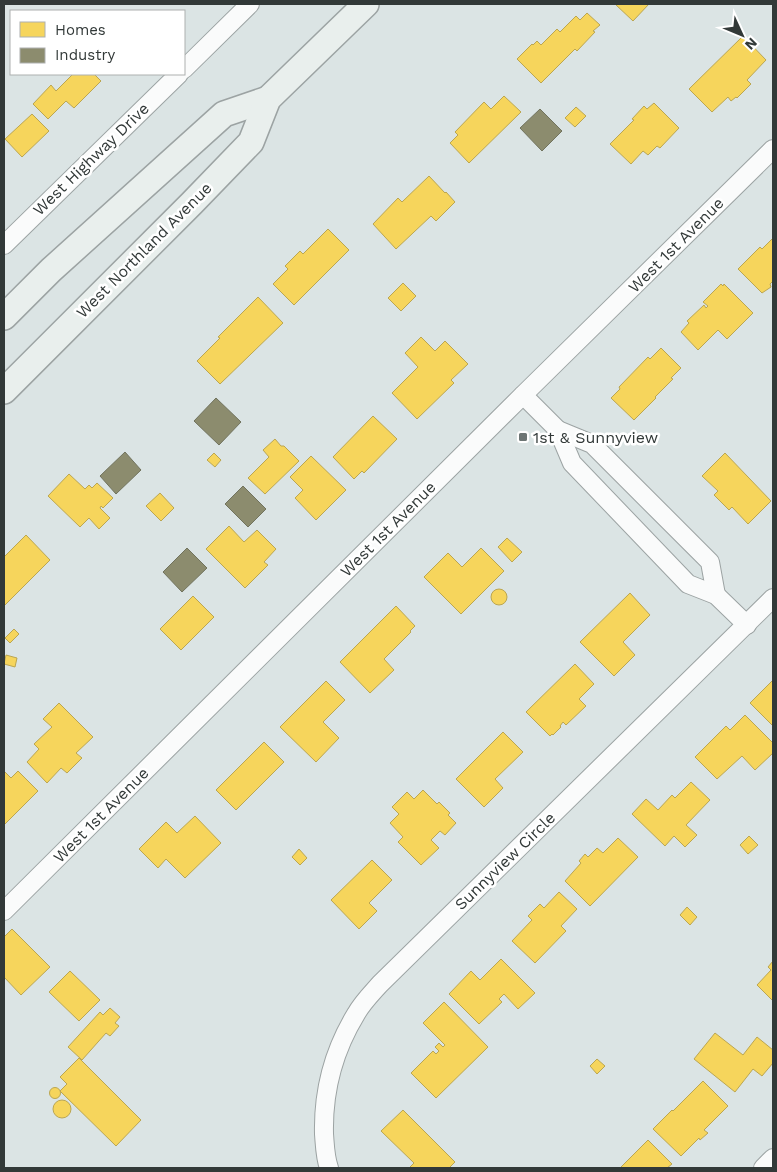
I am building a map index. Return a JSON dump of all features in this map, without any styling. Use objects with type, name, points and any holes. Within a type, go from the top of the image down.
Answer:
[{"type":"main road","name":"West Northland Avenue","points":[[4,390],[251,142],[268,99],[366,4]]},
{"type":"main road","name":"West Northland Avenue","points":[[4,317],[51,270],[224,114],[268,99]]},
{"type":"street","points":[[185,68],[250,4]]},
{"type":"street","name":"West Highway Drive","points":[[4,245],[178,75]]},
{"type":"street","name":"West 1st Avenue","points":[[4,911],[773,149]]},
{"type":"street","points":[[523,395],[558,430],[572,463],[688,584],[716,594],[747,625]]},
{"type":"street","points":[[558,430],[592,444],[710,562],[716,594]]},
{"type":"street","name":"Sunnyview Circle","points":[[329,1168],[325,1156],[324,1118],[329,1079],[340,1042],[357,1012],[380,984],[773,598]]},
{"type":"street","points":[[763,1168],[773,1158]]},
{"type":"building: Homes","points":[[615,4],[649,4],[633,21]]},
{"type":"building: Homes","points":[[587,13],[600,25],[577,51],[575,49],[541,83],[517,59],[532,44],[537,41],[541,45],[557,29],[560,32],[576,16],[580,20]]},
{"type":"building: Homes","points":[[743,36],[766,60],[747,80],[751,84],[737,98],[731,101],[728,97],[712,112],[689,89]]},
{"type":"building: Homes","points":[[72,75],[95,75],[101,81],[74,108],[66,101],[48,119],[33,104],[51,85],[56,91]]},
{"type":"building: Homes","points":[[504,96],[521,112],[469,163],[450,143],[458,135],[455,132],[484,102],[491,109]]},
{"type":"building: Homes","points":[[654,103],[679,128],[660,148],[657,146],[648,155],[643,151],[631,164],[610,144],[634,120],[632,119],[644,106],[647,109]]},
{"type":"building: Homes","points":[[576,107],[586,116],[575,127],[565,118]]},
{"type":"building: Homes","points":[[32,114],[49,131],[22,157],[5,139]]},
{"type":"building: Homes","points":[[429,176],[455,202],[436,221],[431,216],[396,249],[373,224],[398,198],[402,202]]},
{"type":"building: Homes","points":[[328,229],[349,250],[294,305],[273,284],[288,269],[285,266],[300,251],[303,254]]},
{"type":"building: Homes","points":[[772,239],[773,281],[770,284],[771,287],[762,293],[738,269],[760,247],[762,249]]},
{"type":"building: Homes","points":[[403,283],[416,296],[401,311],[388,298]]},
{"type":"building: Homes","points":[[721,284],[723,286],[724,284],[753,313],[727,339],[718,330],[698,350],[681,332],[689,323],[687,321],[704,305],[706,308],[708,306],[703,302]]},
{"type":"building: Homes","points":[[258,297],[283,323],[220,384],[197,361]]},
{"type":"building: Homes","points":[[421,337],[435,351],[445,341],[468,364],[451,380],[454,383],[417,419],[392,393],[418,367],[405,353]]},
{"type":"building: Homes","points":[[661,348],[681,368],[656,398],[634,420],[611,398],[648,357],[650,359]]},
{"type":"building: Homes","points":[[373,416],[397,439],[364,473],[362,471],[354,479],[333,457]]},
{"type":"building: Homes","points":[[275,439],[299,461],[265,494],[248,478],[269,457],[263,450]]},
{"type":"building: Homes","points":[[214,453],[221,460],[215,467],[207,460]]},
{"type":"building: Homes","points":[[725,453],[771,501],[748,524],[732,507],[729,510],[714,495],[718,491],[702,476]]},
{"type":"building: Homes","points":[[311,456],[346,490],[316,520],[295,498],[303,490],[290,477]]},
{"type":"building: Homes","points":[[69,474],[85,489],[89,485],[92,488],[97,483],[113,498],[103,508],[101,506],[100,508],[110,518],[99,529],[89,518],[80,527],[48,496]]},
{"type":"building: Homes","points":[[160,493],[174,508],[161,521],[146,506]]},
{"type":"building: Homes","points":[[229,526],[244,542],[257,530],[276,549],[264,562],[268,565],[245,588],[206,549]]},
{"type":"building: Homes","points":[[26,535],[50,560],[4,606],[4,557]]},
{"type":"building: Homes","points":[[507,538],[522,552],[512,562],[498,547]]},
{"type":"building: Homes","points":[[481,548],[504,571],[461,614],[424,577],[448,553],[462,567]]},
{"type":"building: Homes","points":[[496,589],[502,589],[507,594],[505,603],[496,605],[491,600],[491,594]]},
{"type":"building: Homes","points":[[630,593],[650,615],[623,642],[635,655],[614,676],[580,642]]},
{"type":"building: Homes","points":[[193,596],[214,617],[181,650],[160,629]]},
{"type":"building: Homes","points":[[396,606],[415,626],[384,659],[394,670],[370,693],[340,662]]},
{"type":"building: Homes","points":[[14,629],[19,634],[10,643],[5,638]]},
{"type":"building: Homes","points":[[6,655],[17,658],[15,667],[4,664]]},
{"type":"building: Homes","points":[[575,664],[594,684],[579,699],[586,706],[566,725],[563,722],[561,727],[550,736],[526,712]]},
{"type":"building: Homes","points":[[773,680],[773,726],[750,703]]},
{"type":"building: Homes","points":[[326,681],[345,700],[323,722],[339,738],[316,762],[280,727]]},
{"type":"building: Homes","points":[[59,703],[93,737],[76,753],[82,758],[67,773],[61,768],[47,783],[27,762],[39,749],[34,744],[52,727],[43,719]]},
{"type":"building: Homes","points":[[745,715],[773,743],[773,753],[755,770],[742,756],[717,779],[695,757],[726,726],[730,730]]},
{"type":"building: Homes","points":[[503,732],[523,752],[495,779],[503,788],[484,807],[456,779]]},
{"type":"building: Homes","points":[[264,742],[284,762],[236,810],[216,790]]},
{"type":"building: Homes","points":[[4,771],[11,778],[18,771],[38,791],[4,825]]},
{"type":"building: Homes","points":[[691,782],[710,800],[686,825],[697,835],[685,847],[674,836],[665,846],[632,814],[646,799],[658,810],[672,795],[675,798]]},
{"type":"building: Homes","points":[[423,790],[437,804],[439,802],[450,813],[448,815],[456,823],[445,835],[440,831],[431,840],[439,848],[421,865],[398,842],[403,837],[390,823],[399,814],[392,807],[407,792],[414,799]]},
{"type":"building: Homes","points":[[195,816],[221,843],[185,878],[166,859],[158,868],[139,849],[166,822],[177,833]]},
{"type":"building: Homes","points":[[749,836],[758,845],[748,854],[740,845]]},
{"type":"building: Homes","points":[[618,838],[638,857],[590,906],[565,881],[581,863],[579,861],[585,854],[588,857],[597,848],[603,853]]},
{"type":"building: Homes","points":[[299,849],[307,858],[300,865],[292,857]]},
{"type":"building: Homes","points":[[372,860],[392,880],[369,903],[377,911],[359,929],[331,900]]},
{"type":"building: Homes","points":[[559,892],[577,909],[561,926],[566,931],[535,963],[512,941],[532,920],[528,916],[540,904],[544,908]]},
{"type":"building: Homes","points":[[687,907],[697,917],[690,925],[680,915]]},
{"type":"building: Homes","points":[[12,929],[50,967],[21,995],[4,977],[4,937]]},
{"type":"building: Homes","points":[[501,959],[535,993],[518,1009],[504,994],[499,999],[502,1002],[479,1024],[449,994],[471,971],[480,980]]},
{"type":"building: Homes","points":[[773,961],[773,1001],[757,985],[771,970],[768,967]]},
{"type":"building: Homes","points":[[70,971],[100,1000],[79,1021],[49,992]]},
{"type":"building: Homes","points":[[444,1002],[488,1047],[436,1098],[411,1073],[433,1051],[436,1054],[439,1051],[435,1047],[439,1043],[443,1047],[445,1045],[423,1023]]},
{"type":"building: Homes","points":[[110,1008],[120,1017],[115,1023],[119,1026],[110,1036],[106,1033],[82,1060],[68,1047],[100,1012],[103,1015]]},
{"type":"building: Homes","points":[[715,1033],[743,1055],[757,1037],[773,1050],[773,1063],[762,1076],[753,1069],[735,1092],[694,1059]]},
{"type":"building: Homes","points":[[79,1058],[141,1120],[116,1146],[60,1091],[67,1084],[60,1077]]},
{"type":"building: Homes","points":[[597,1059],[605,1066],[597,1074],[590,1066]]},
{"type":"building: Homes","points":[[703,1081],[728,1106],[704,1130],[708,1133],[700,1140],[699,1138],[681,1156],[653,1129]]},
{"type":"building: Homes","points":[[55,1087],[61,1093],[55,1099],[49,1093]]},
{"type":"building: Homes","points":[[62,1100],[68,1103],[71,1109],[68,1115],[62,1118],[56,1115],[53,1109],[56,1103]]},
{"type":"building: Homes","points":[[403,1110],[455,1162],[449,1168],[409,1168],[414,1163],[381,1131]]},
{"type":"building: Homes","points":[[648,1140],[672,1164],[667,1168],[620,1168]]},
{"type":"building: Industry","points":[[540,109],[562,131],[542,151],[520,128]]},
{"type":"building: Industry","points":[[216,398],[241,422],[219,445],[194,421]]},
{"type":"building: Industry","points":[[125,452],[141,470],[116,494],[100,476]]},
{"type":"building: Industry","points":[[243,486],[266,509],[248,527],[225,504]]},
{"type":"building: Industry","points":[[187,548],[207,568],[182,592],[163,572]]},
{"type":"place","name":"1st & Sunnyview","points":[[523,437]]}]
